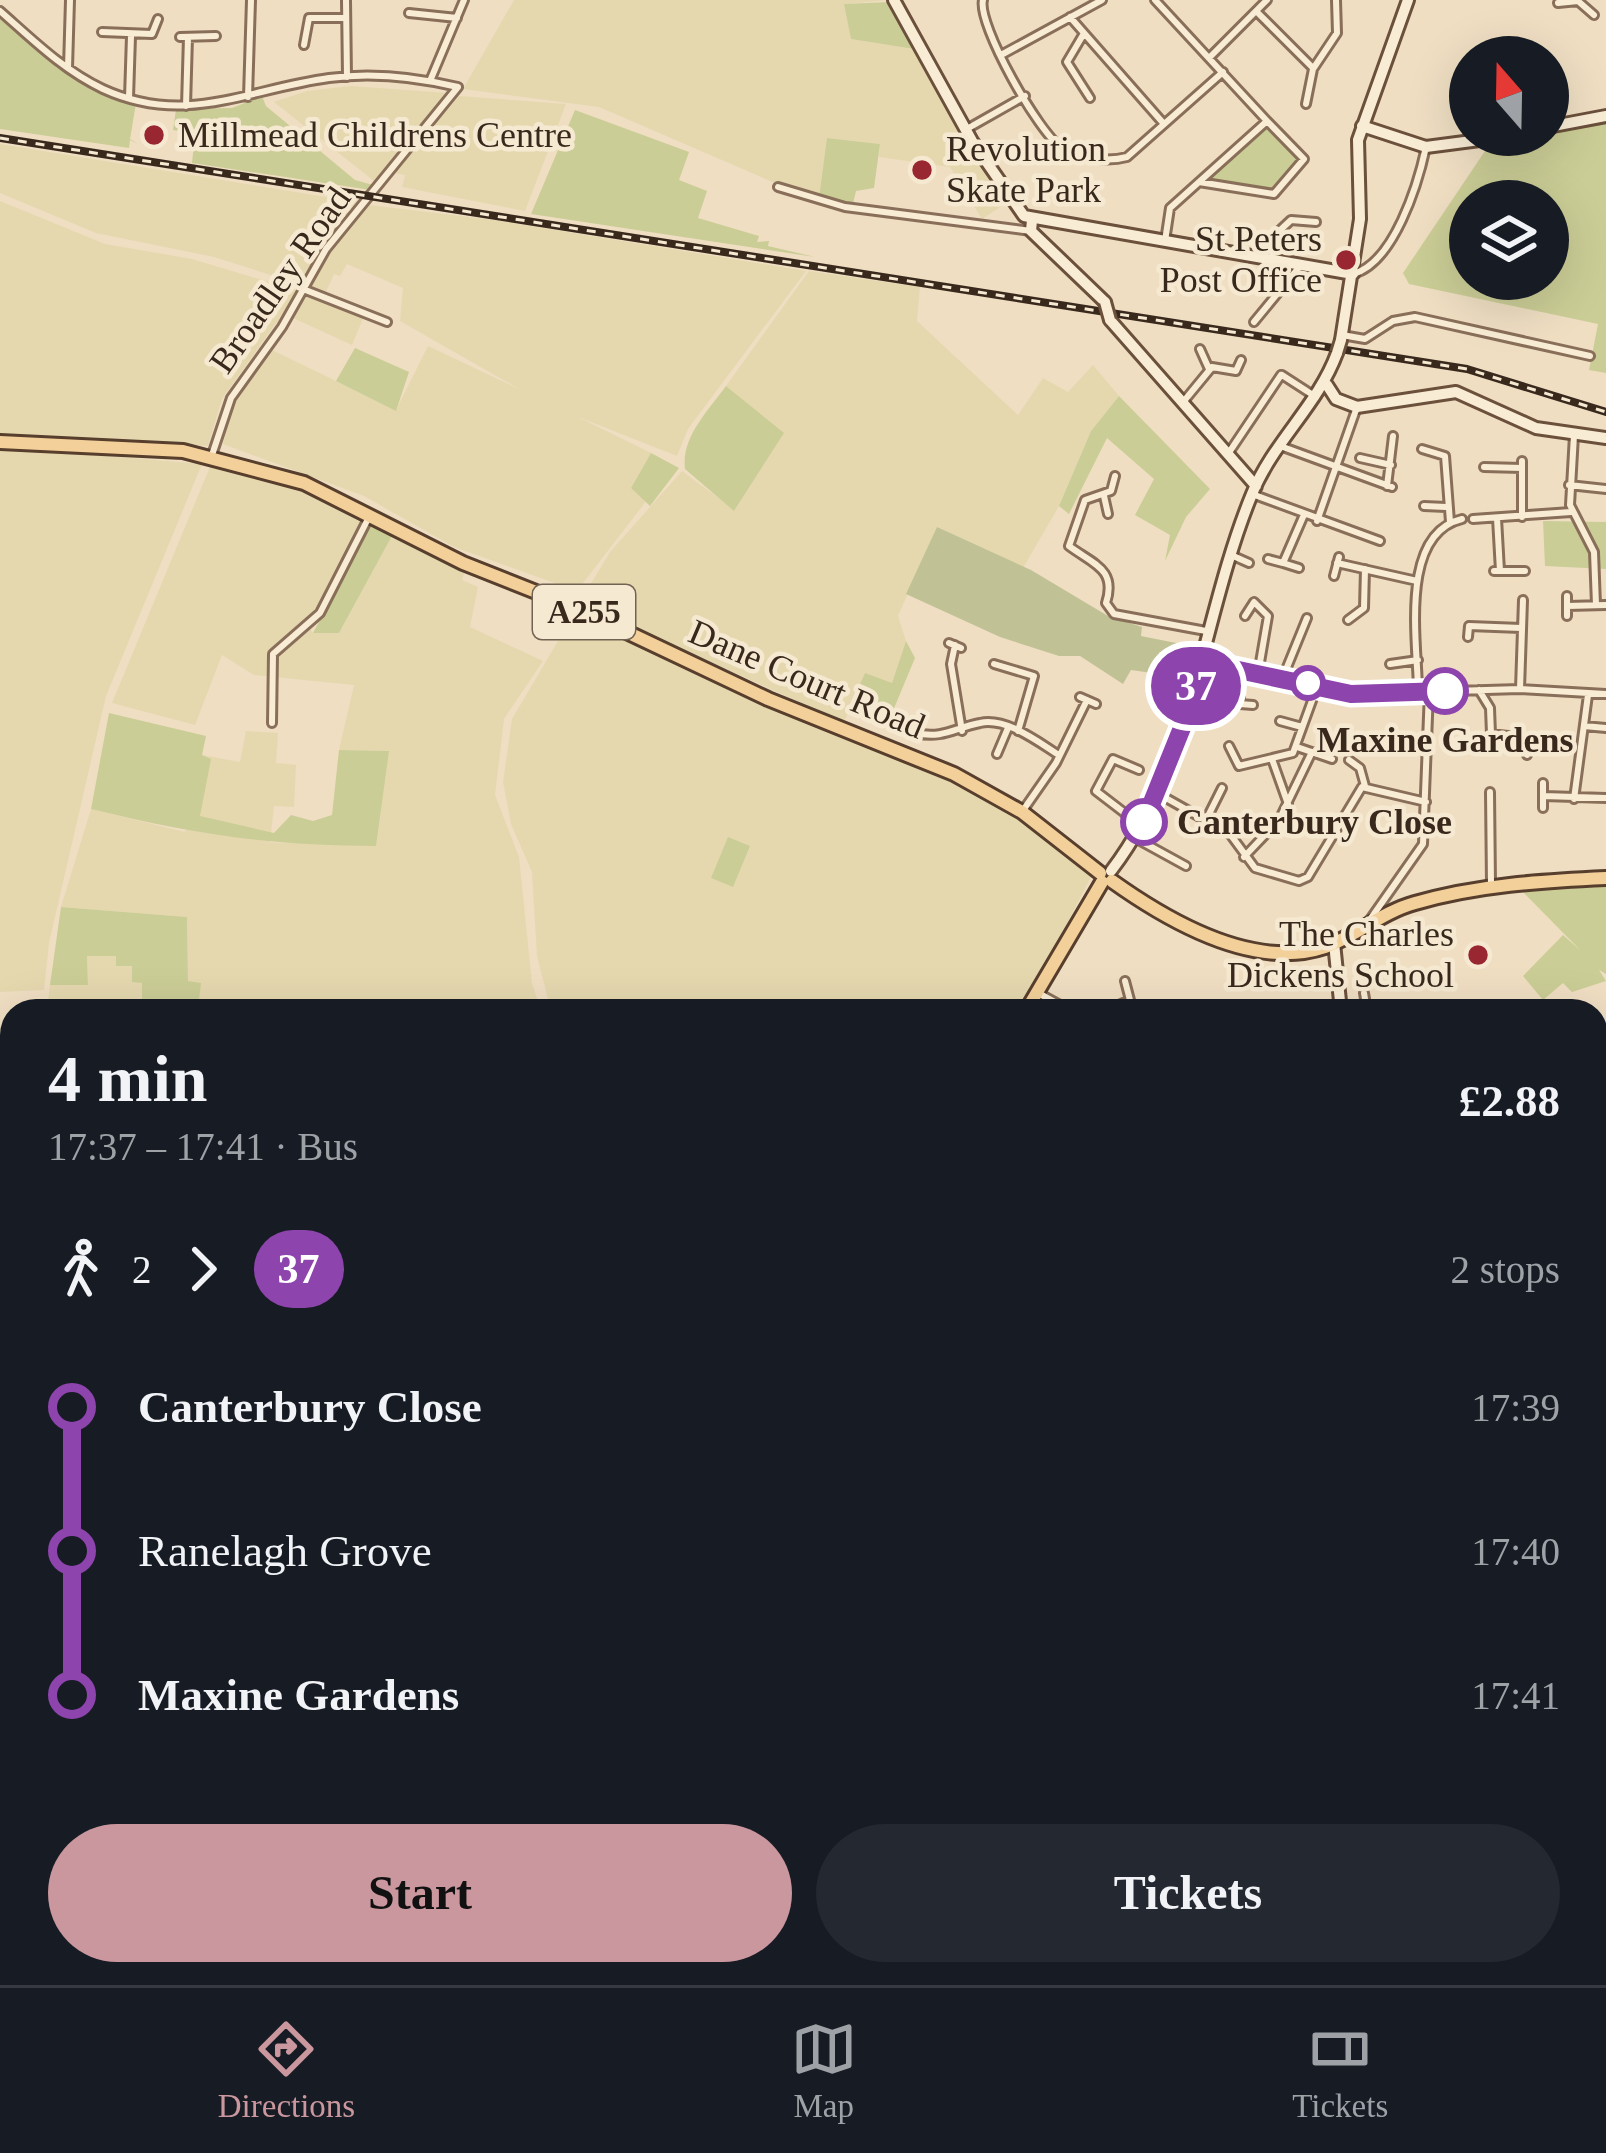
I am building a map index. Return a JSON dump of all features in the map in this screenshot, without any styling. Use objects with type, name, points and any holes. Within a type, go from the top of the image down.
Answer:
[{"type":"main road","name":"A255","points":[[0,442],[212,457]]},
{"type":"main road","name":"Dane Court Road","points":[[212,457],[286,476],[463,563],[574,607],[752,692],[937,765],[1022,812],[1107,877]]},
{"type":"main road","name":"A255","points":[[1107,877],[1193,928],[1245,948],[1296,952],[1334,944],[1369,922],[1386,902],[1606,878]]},
{"type":"main road","points":[[1033,999],[1107,877]]},
{"type":"street","points":[[68,68],[70,0]]},
{"type":"street","points":[[248,97],[251,0]]},
{"type":"street","points":[[346,0],[347,76]]},
{"type":"street","points":[[433,0],[433,14]]},
{"type":"street","points":[[0,11],[68,68],[129,98],[186,106],[347,76],[430,82],[464,0]]},
{"type":"street","points":[[894,0],[965,130],[1011,201],[1105,302],[1110,320],[1184,401],[1254,490],[1303,517],[1380,540]]},
{"type":"street","points":[[983,0],[982,20],[1025,97],[1048,136],[1073,154],[1112,160],[1127,157],[1223,72]]},
{"type":"street","points":[[1001,55],[1102,0]]},
{"type":"street","points":[[1155,0],[1304,160],[1274,194],[1199,182]]},
{"type":"street","points":[[1209,58],[1267,0]]},
{"type":"street","points":[[1306,104],[1313,69],[1336,33],[1336,0]]},
{"type":"street","points":[[1107,877],[1142,826],[1192,703],[1206,631],[1254,490],[1322,392],[1340,342],[1353,274],[1363,127],[1408,0]]},
{"type":"street","points":[[1562,4],[1582,1],[1594,14]]},
{"type":"street","points":[[1256,11],[1313,69]]},
{"type":"street","points":[[409,13],[457,18]]},
{"type":"street","points":[[1070,17],[1163,124]]},
{"type":"street","points":[[290,42],[304,43],[308,22],[344,18]]},
{"type":"street","points":[[102,32],[145,34],[156,31],[158,19]]},
{"type":"street","points":[[1083,34],[1067,62],[1090,98]]},
{"type":"street","points":[[129,98],[131,35]]},
{"type":"street","points":[[186,106],[184,37],[216,36]]},
{"type":"street","name":"Broadley Road","points":[[212,457],[231,398],[344,224],[458,87],[430,82]]},
{"type":"street","points":[[965,130],[1025,97]]},
{"type":"street","points":[[1569,123],[1606,116]]},
{"type":"street","points":[[1165,241],[1170,208],[1267,121]]},
{"type":"street","points":[[1363,127],[1426,147],[1449,144]]},
{"type":"street","points":[[778,187],[845,207],[1165,241],[1353,274],[1363,272],[1402,220],[1426,147]]},
{"type":"street","points":[[1272,257],[1276,234],[1291,220],[1316,222]]},
{"type":"street","points":[[1254,322],[1303,262]]},
{"type":"street","points":[[303,289],[386,322]]},
{"type":"street","points":[[1340,342],[1365,339],[1393,321],[1415,317],[1590,356]]},
{"type":"street","points":[[1200,349],[1210,369]]},
{"type":"street","points":[[1184,401],[1210,369],[1219,365],[1236,371],[1241,360]]},
{"type":"street","points":[[1228,454],[1280,374],[1357,406],[1456,392],[1536,428],[1606,437]]},
{"type":"street","points":[[1317,521],[1357,406]]},
{"type":"street","points":[[1567,596],[1567,611],[1601,605],[1594,552],[1571,512],[1574,435]]},
{"type":"street","points":[[1282,447],[1390,487],[1393,436]]},
{"type":"street","points":[[1422,449],[1445,456],[1450,522]]},
{"type":"street","points":[[1360,458],[1390,466]]},
{"type":"street","points":[[1488,466],[1522,464],[1522,517]]},
{"type":"street","points":[[1115,476],[1115,487],[1104,496],[1085,500],[1069,546],[1108,576],[1107,609],[1164,627],[1206,631]]},
{"type":"street","points":[[1569,484],[1606,489]]},
{"type":"street","points":[[1104,496],[1108,514]]},
{"type":"street","points":[[1424,506],[1446,507]]},
{"type":"street","points":[[1473,519],[1571,512]]},
{"type":"street","points":[[272,723],[273,653],[320,613],[371,514]]},
{"type":"street","points":[[1283,562],[1303,517]]},
{"type":"street","points":[[1497,518],[1497,571],[1525,571]]},
{"type":"street","points":[[1418,692],[1417,581],[1436,536],[1450,522],[1462,519]]},
{"type":"street","points":[[1231,554],[1249,563]]},
{"type":"street","points":[[1268,560],[1298,568]]},
{"type":"street","points":[[1334,576],[1338,560],[1417,581]]},
{"type":"street","points":[[1348,620],[1364,608],[1365,569]]},
{"type":"street","points":[[1245,616],[1254,602],[1268,616],[1258,674]]},
{"type":"street","points":[[1520,689],[1522,603]]},
{"type":"street","points":[[1282,677],[1307,618]]},
{"type":"street","points":[[1468,638],[1469,624],[1521,628]]},
{"type":"street","points":[[955,646],[951,664],[962,731]]},
{"type":"street","points":[[1390,664],[1418,661]]},
{"type":"street","points":[[1201,662],[1351,694],[1520,689],[1606,694]]},
{"type":"street","points":[[998,663],[1036,675],[1018,730]]},
{"type":"street","points":[[1240,670],[1240,704],[1253,705]]},
{"type":"street","points":[[1297,747],[1317,687]]},
{"type":"street","points":[[1479,690],[1490,708],[1491,734],[1525,738],[1527,754]]},
{"type":"street","points":[[1386,902],[1423,844],[1429,691]]},
{"type":"street","points":[[1574,799],[1588,694]]},
{"type":"street","points":[[1022,812],[1059,755],[1083,699],[1096,704]]},
{"type":"street","points":[[1280,721],[1302,727]]},
{"type":"street","points":[[915,733],[944,737],[986,722],[1018,730],[1059,755]]},
{"type":"street","points":[[1584,726],[1606,728]]},
{"type":"street","points":[[997,754],[1008,728]]},
{"type":"street","points":[[1229,753],[1239,766],[1272,759],[1297,747],[1332,759]]},
{"type":"street","points":[[1244,857],[1288,804],[1312,752]]},
{"type":"street","points":[[1136,770],[1113,759],[1096,791],[1142,826]]},
{"type":"street","points":[[1272,759],[1288,804]]},
{"type":"street","points":[[1349,760],[1360,768],[1365,786]]},
{"type":"street","points":[[1543,783],[1543,808]]},
{"type":"street","points":[[1157,793],[1230,834],[1244,857],[1283,879],[1308,877],[1357,790],[1365,786],[1426,802]]},
{"type":"street","points":[[1206,820],[1222,788]]},
{"type":"street","points":[[1490,792],[1492,887]]},
{"type":"street","points":[[1544,796],[1606,798]]},
{"type":"street","points":[[1216,799],[1230,807]]},
{"type":"street","points":[[1135,838],[1181,866]]},
{"type":"street","points":[[1334,944],[1340,999]]},
{"type":"street","points":[[1128,999],[1130,986]]},
{"type":"street","points":[[1037,992],[1050,999]]},
{"type":"street","points":[[1364,993],[1365,999]]},
{"type":"shaded area","points":[[514,0],[888,0],[845,4],[851,39],[914,49],[1005,204],[982,219],[950,167],[879,157],[880,144],[828,138],[819,198],[812,199],[599,107],[463,89]]},
{"type":"shaded area","points":[[351,86],[447,93],[374,181],[274,102],[307,91]]},
{"type":"shaded area","points":[[459,96],[566,104],[525,211],[402,187],[405,175],[395,173]]},
{"type":"shaded area","points":[[0,144],[357,202],[302,285],[214,257],[96,233],[0,193]]},
{"type":"shaded area","points":[[0,201],[105,244],[192,259],[299,291],[222,399],[208,446],[0,434]]},
{"type":"shaded area","points":[[369,205],[494,220],[806,271],[688,429],[677,456],[578,417],[651,453],[631,488],[647,500],[577,591],[454,547],[364,496],[223,444],[231,409],[270,349],[396,410],[428,346],[521,390],[400,321],[403,288],[347,264],[340,276],[334,274],[325,294],[311,287],[344,230]]},
{"type":"shaded area","points":[[809,271],[920,287],[917,321],[1018,415],[1043,378],[1068,392],[1093,365],[1119,396],[1091,431],[1059,506],[1023,568],[937,527],[898,616],[906,641],[892,684],[865,674],[844,722],[579,603],[610,552],[682,471],[735,510],[783,434],[726,386]]},
{"type":"shaded area","points":[[307,292],[365,314],[352,345],[293,318]]},
{"type":"shaded area","points":[[0,447],[202,464],[106,696],[49,943],[44,990],[0,992]]},
{"type":"shaded area","points":[[212,462],[329,499],[366,517],[319,611],[306,621],[313,633],[339,633],[393,534],[465,570],[462,580],[478,587],[470,627],[543,661],[504,719],[495,795],[519,857],[537,999],[198,999],[188,981],[187,917],[61,907],[91,809],[185,832],[202,755],[240,762],[246,731],[278,733],[276,763],[296,765],[294,807],[274,806],[270,842],[257,842],[376,845],[388,751],[339,750],[354,685],[254,675],[222,655],[195,725],[112,703]]},
{"type":"shaded area","points":[[574,614],[728,689],[971,790],[1023,819],[1093,873],[1028,999],[548,999],[537,956],[532,872],[511,824],[503,782],[512,719]]},
{"type":"shaded area","points":[[87,956],[117,956],[132,966],[142,982],[142,999],[48,999],[50,985],[88,984]]},
{"type":"green space","points":[[889,2],[914,49],[851,39],[844,4]]},
{"type":"green space","points":[[0,17],[57,68],[136,103],[130,139],[138,144],[130,140],[129,148],[0,129]]},
{"type":"green space","points":[[262,96],[266,106],[355,180],[373,185],[371,190],[192,163],[195,133],[173,130],[176,109],[232,108]]},
{"type":"green space","points":[[575,110],[689,152],[679,180],[707,191],[698,218],[759,236],[757,242],[769,241],[768,246],[815,257],[531,214]]},
{"type":"green space","points":[[1606,122],[1606,373],[1589,370],[1598,324],[1485,300],[1569,300],[1569,180],[1465,180],[1482,156],[1569,156],[1569,129]]},
{"type":"green space","points":[[1267,124],[1301,161],[1273,192],[1206,181]]},
{"type":"green space","points":[[827,138],[880,144],[874,188],[856,191],[853,204],[819,198]]},
{"type":"green space","points":[[1449,205],[1449,292],[1409,284],[1403,273]]},
{"type":"green space","points":[[355,348],[409,372],[396,411],[336,381]]},
{"type":"green space","points":[[726,386],[784,433],[734,511],[685,469],[691,435]]},
{"type":"green space","points":[[1119,396],[1210,489],[1186,517],[1165,561],[1170,535],[1135,515],[1154,479],[1107,438],[1069,514],[1059,506],[1091,431]]},
{"type":"green space","points":[[651,453],[679,468],[650,506],[631,488]]},
{"type":"green space","points":[[1543,521],[1606,522],[1606,569],[1545,566]]},
{"type":"green space","points":[[371,525],[393,534],[339,633],[313,633]]},
{"type":"green space","points":[[937,527],[1031,570],[1108,616],[1142,627],[1141,636],[1181,644],[1175,651],[1159,652],[1166,666],[1195,661],[1189,646],[1200,649],[1195,679],[1131,670],[1123,684],[1080,656],[1059,656],[1000,637],[906,594]]},
{"type":"green space","points":[[906,641],[915,658],[892,713],[854,698],[865,673],[892,683]]},
{"type":"green space","points":[[109,713],[206,736],[202,755],[211,759],[200,816],[274,833],[291,815],[313,821],[332,815],[339,750],[389,751],[376,846],[232,837],[91,809]]},
{"type":"green space","points":[[728,837],[750,846],[733,887],[711,878]]},
{"type":"green space","points":[[1606,886],[1606,974],[1599,970],[1606,981],[1572,992],[1563,983],[1542,999],[1523,976],[1563,935],[1581,951],[1522,891]]},
{"type":"green space","points":[[61,907],[187,917],[188,981],[201,983],[199,999],[142,999],[142,983],[132,982],[132,966],[116,966],[116,956],[87,956],[88,985],[50,985]]},
{"type":"railway","points":[[0,138],[1467,369],[1606,412]]},
{"type":"bus line","name":"37","points":[[1144,822],[1192,703],[1201,662],[1351,694],[1445,691]]},
{"type":"place","name":"Millmead Childrens Centre","points":[[154,135]]},
{"type":"place","name":"Revolution Skate Park","points":[[922,170]]},
{"type":"place","name":"St Peters Post Office","points":[[1346,260]]},
{"type":"place","name":"Maxine Gardens","points":[[1445,691]]},
{"type":"place","name":"Canterbury Close","points":[[1144,822]]},
{"type":"place","name":"The Charles Dickens School","points":[[1478,955]]}]
